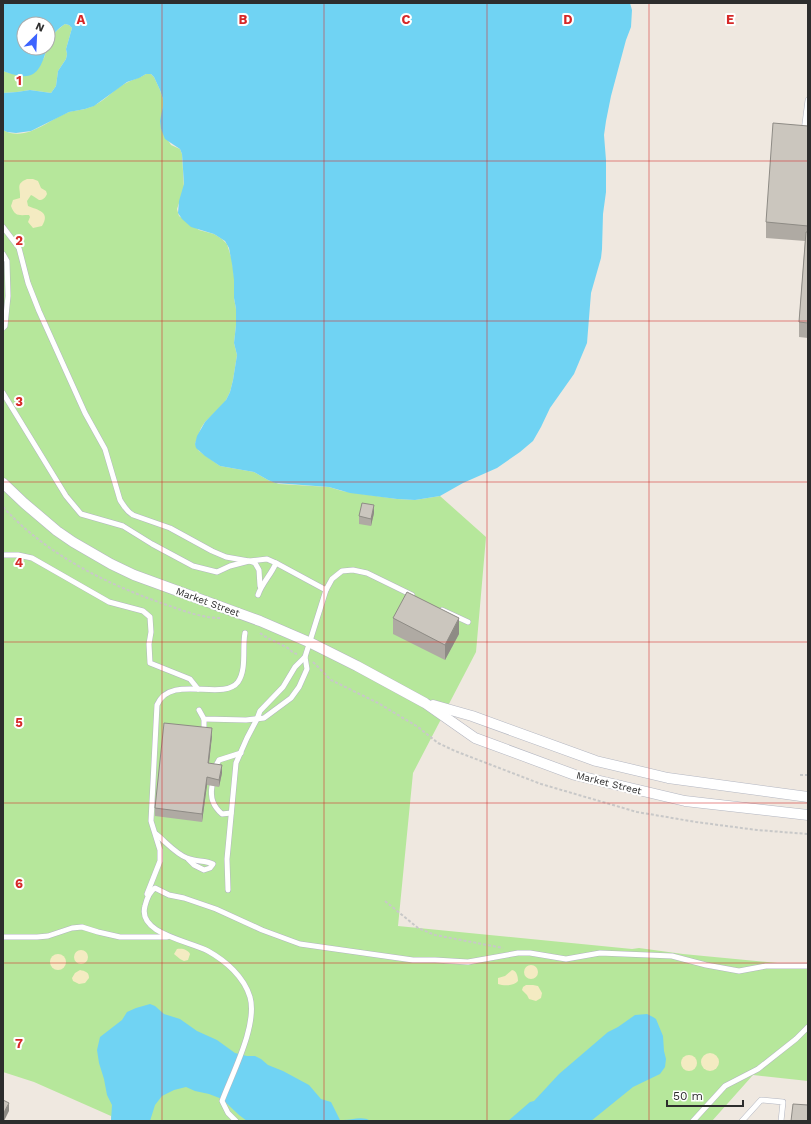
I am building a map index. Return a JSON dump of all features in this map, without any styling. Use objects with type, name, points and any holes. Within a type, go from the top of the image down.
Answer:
[{"type":"street","name":"Market Street","points":[[3,483],[57,531],[92,554],[134,575],[260,620],[311,643],[358,666],[425,703],[474,738],[575,775],[685,801],[808,815]]},
{"type":"street","name":"Market Street","points":[[425,703],[472,716],[596,761],[668,778],[808,797]]},
{"type":"lane","points":[[804,134],[808,100]]},
{"type":"lane","points":[[3,227],[19,248],[28,282],[39,311],[85,413],[105,449],[120,500],[128,512],[132,515],[179,532],[212,551],[255,563],[259,570],[260,586],[258,595]]},
{"type":"lane","points":[[3,254],[8,261],[8,296],[5,326],[3,328]]},
{"type":"lane","points":[[3,393],[66,496],[81,514],[123,526],[152,544],[193,566],[217,572],[230,566],[249,561],[259,559],[267,560],[276,563],[326,590]]},
{"type":"lane","points":[[3,555],[18,555],[32,558],[109,602],[143,611],[150,617],[150,662],[190,679],[198,689]]},
{"type":"lane","points":[[260,586],[274,569],[276,563]]},
{"type":"lane","points":[[228,890],[227,859],[236,763],[260,712],[283,687],[295,667],[305,658],[311,643],[326,590],[332,579],[342,571],[353,570],[366,573],[414,596]]},
{"type":"lane","points":[[434,606],[468,622]]},
{"type":"lane","points":[[169,937],[146,922],[144,915],[147,892],[160,861],[160,850],[156,833],[151,821],[157,706],[162,696],[170,691],[228,689],[238,682],[243,666],[243,640],[245,633]]},
{"type":"lane","points":[[204,719],[246,720],[264,718],[291,698],[299,687],[307,669],[305,658]]},
{"type":"lane","points":[[199,710],[204,719],[204,732]]},
{"type":"lane","points":[[214,772],[219,760],[241,753]]},
{"type":"lane","points":[[212,786],[211,795],[215,808],[222,814],[231,813]]},
{"type":"lane","points":[[156,833],[181,855],[188,858]]},
{"type":"lane","points":[[147,898],[151,891],[155,888],[170,895],[184,898],[216,909],[276,936],[300,944],[413,960],[468,962],[518,953],[530,953],[566,959],[600,953],[661,955],[740,971],[766,966],[808,966]]},
{"type":"lane","points":[[3,937],[48,936],[72,928],[82,927],[103,934],[120,937],[169,937],[207,951],[224,961],[242,981],[250,998],[251,1007],[249,1030],[222,1101],[228,1113],[236,1121]]},
{"type":"lane","points":[[693,1121],[725,1086],[758,1068],[796,1039],[808,1027]]},
{"type":"lane","points":[[742,1121],[761,1100],[783,1102],[781,1121]]},
{"type":"path","points":[[3,507],[17,522],[46,546],[68,561],[105,580],[175,608],[210,618],[226,619]]},
{"type":"path","points":[[258,632],[288,648],[293,653],[316,664],[331,680],[378,703],[411,723],[438,743],[541,784],[637,812],[757,830],[808,834]]},
{"type":"path","points":[[800,774],[808,775]]},
{"type":"path","points":[[384,901],[418,928],[435,935],[464,942],[501,948],[518,953]]},
{"type":"green space","points":[[65,24],[72,28],[66,49],[66,59],[58,71],[56,86],[51,93],[30,90],[3,93],[3,71],[25,75],[45,56],[56,56],[56,31]]},
{"type":"green space","points":[[146,74],[151,74],[154,77],[163,99],[161,129],[171,145],[180,149],[182,154],[184,188],[177,209],[179,216],[199,230],[214,234],[222,239],[227,244],[232,260],[236,309],[234,343],[237,355],[233,380],[230,392],[224,404],[205,422],[201,428],[195,444],[199,451],[220,466],[254,472],[279,484],[329,487],[342,491],[397,499],[415,500],[440,496],[486,537],[476,652],[413,773],[398,926],[632,949],[639,948],[683,954],[808,966],[808,1081],[753,1075],[712,1121],[111,1121],[111,1116],[34,1082],[3,1072],[3,130],[20,134],[29,132],[61,115],[93,106],[102,101],[122,85]]},
{"type":"sand","points":[[27,179],[38,181],[41,188],[46,191],[47,194],[42,200],[39,200],[31,195],[27,201],[28,206],[42,212],[45,218],[42,226],[33,228],[28,222],[30,217],[29,215],[16,214],[11,206],[13,200],[20,198],[19,187],[23,181]]},
{"type":"sand","points":[[177,949],[188,951],[190,954],[188,960],[184,961],[174,954]]},
{"type":"sand","points":[[81,950],[86,952],[88,957],[86,962],[81,964],[76,962],[74,957],[76,952]]},
{"type":"sand","points":[[58,954],[65,959],[66,962],[61,969],[58,970],[51,965],[50,962],[55,955]]},
{"type":"sand","points":[[528,965],[534,965],[538,969],[538,975],[534,979],[528,979],[524,975],[524,969]]},
{"type":"sand","points":[[80,970],[85,971],[89,978],[85,983],[79,984],[73,981],[72,978],[75,973]]},
{"type":"sand","points":[[512,970],[517,976],[518,981],[516,983],[509,985],[498,984],[498,978],[505,976]]},
{"type":"sand","points":[[526,985],[538,986],[542,993],[541,998],[536,1001],[529,999],[522,990]]},
{"type":"sand","points":[[710,1053],[716,1056],[719,1062],[716,1068],[710,1071],[704,1068],[701,1062],[704,1056]]},
{"type":"sand","points":[[689,1055],[695,1057],[697,1063],[695,1069],[689,1071],[683,1069],[681,1063],[683,1057]]},
{"type":"water","points":[[3,3],[630,3],[632,10],[631,27],[611,96],[604,135],[606,192],[603,214],[601,258],[591,293],[587,343],[574,374],[550,408],[533,441],[497,468],[463,483],[440,496],[415,500],[397,499],[350,493],[329,487],[275,483],[254,472],[220,466],[205,456],[196,448],[195,444],[197,436],[205,422],[226,400],[233,380],[237,355],[234,343],[236,309],[232,264],[229,248],[225,241],[214,234],[191,227],[178,213],[179,201],[184,184],[182,154],[180,149],[165,139],[161,129],[160,121],[163,99],[154,77],[151,74],[146,74],[127,82],[94,106],[69,112],[31,131],[16,133],[3,130],[3,93],[30,90],[51,93],[56,86],[58,71],[66,59],[66,49],[72,28],[65,24],[56,31],[56,16],[16,16],[16,56],[44,56],[41,65],[37,70],[28,76],[21,76],[3,71]]},
{"type":"water","points":[[150,1004],[155,1006],[164,1014],[180,1019],[197,1031],[217,1040],[235,1053],[255,1056],[268,1065],[309,1085],[321,1099],[331,1102],[340,1120],[363,1118],[371,1121],[247,1121],[222,1099],[186,1087],[174,1090],[162,1096],[155,1105],[150,1121],[111,1121],[112,1105],[107,1095],[97,1050],[100,1037],[122,1020],[127,1012]]},
{"type":"water","points":[[647,1014],[656,1019],[663,1036],[666,1059],[665,1067],[660,1074],[633,1087],[591,1121],[508,1121],[530,1102],[534,1101],[559,1074],[608,1032],[635,1015]]},
{"type":"building","points":[[773,123],[808,126],[808,226],[766,222]]},
{"type":"building","points":[[806,232],[808,232],[808,323],[799,322]]},
{"type":"building","points":[[362,503],[374,505],[371,519],[359,516]]},
{"type":"building","points":[[407,592],[459,618],[445,645],[393,618]]},
{"type":"building","points":[[164,723],[212,728],[208,763],[222,765],[219,780],[207,777],[202,814],[155,808]]},
{"type":"building","points":[[3,1100],[9,1103],[3,1114]]},
{"type":"building","points":[[793,1104],[808,1105],[808,1121],[791,1121]]}]
